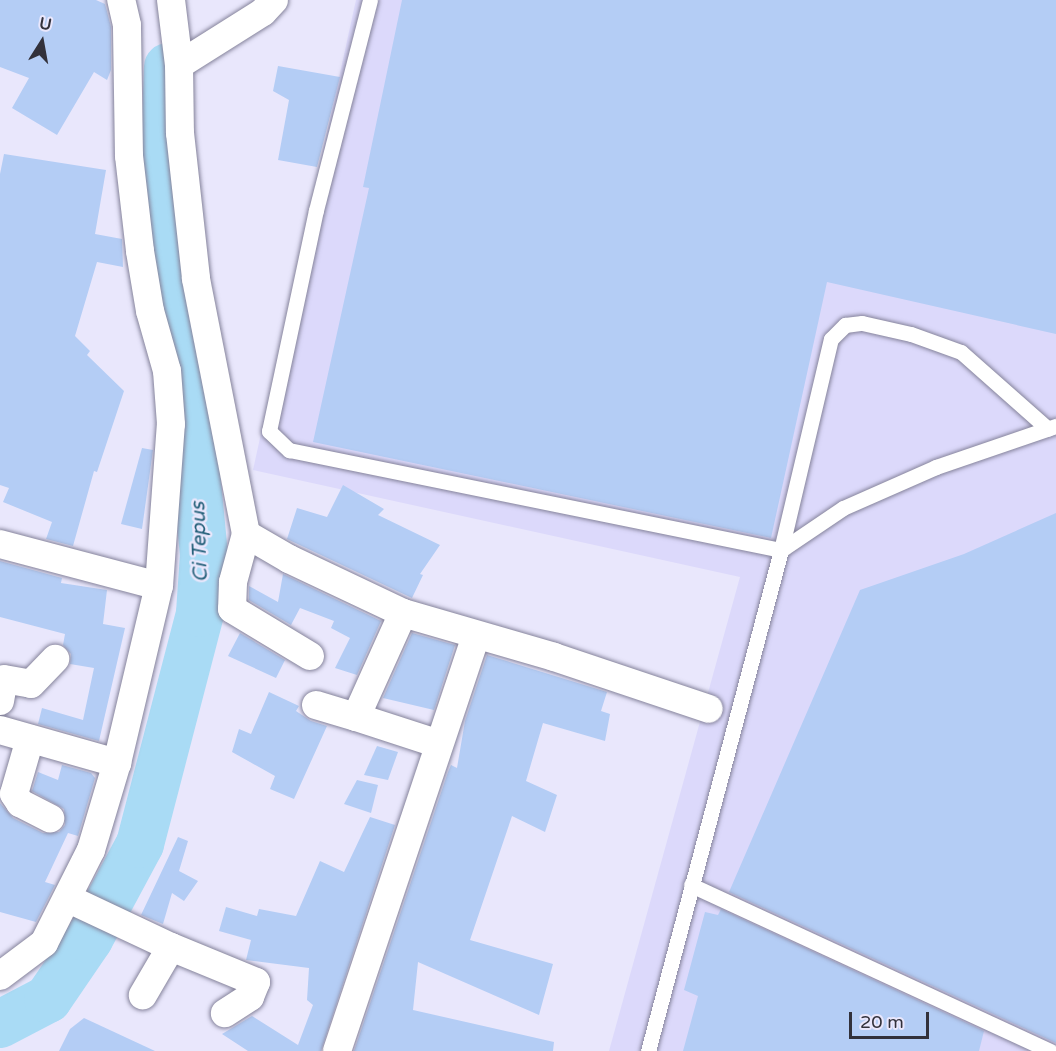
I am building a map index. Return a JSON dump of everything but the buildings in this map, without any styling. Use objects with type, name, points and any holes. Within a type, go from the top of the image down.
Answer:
[{"type":"street","points":[[0,976],[44,944],[77,901],[117,763],[159,586],[171,424],[167,371],[150,311],[140,250],[129,156],[128,48],[121,0]]},
{"type":"street","points":[[171,0],[179,65],[180,133],[196,279],[246,534],[233,582],[232,609],[310,656]]},
{"type":"street","points":[[179,65],[263,12],[274,0]]},
{"type":"street","points":[[246,534],[289,559],[403,613],[554,657],[709,709]]},
{"type":"street","points":[[0,543],[159,586]]},
{"type":"street","points":[[356,717],[403,613]]},
{"type":"street","points":[[337,1051],[476,636]]},
{"type":"street","points":[[0,701],[4,679],[31,684],[55,659]]},
{"type":"street","points":[[316,705],[439,744]]},
{"type":"street","points":[[0,730],[117,763]]},
{"type":"street","points":[[30,740],[14,794],[20,803],[50,818]]},
{"type":"street","points":[[77,901],[171,947],[256,982],[250,997],[225,1013]]},
{"type":"street","points":[[143,995],[171,947]]},
{"type":"lane","points":[[370,0],[316,210],[268,432],[289,450],[781,550],[843,508],[936,467],[1052,427]]},
{"type":"lane","points":[[648,1051],[781,550],[831,339],[845,325],[861,323],[911,334],[961,352],[1052,427]]},
{"type":"lane","points":[[692,885],[1051,1051]]},
{"type":"shaded area","points":[[356,0],[1056,0],[1056,1051],[609,1051],[740,577],[253,470]]},
{"type":"waterway","name":"Ci Tepus","points":[[0,1024],[48,999],[89,939],[140,844],[200,613],[204,555],[165,148],[168,67]]}]
